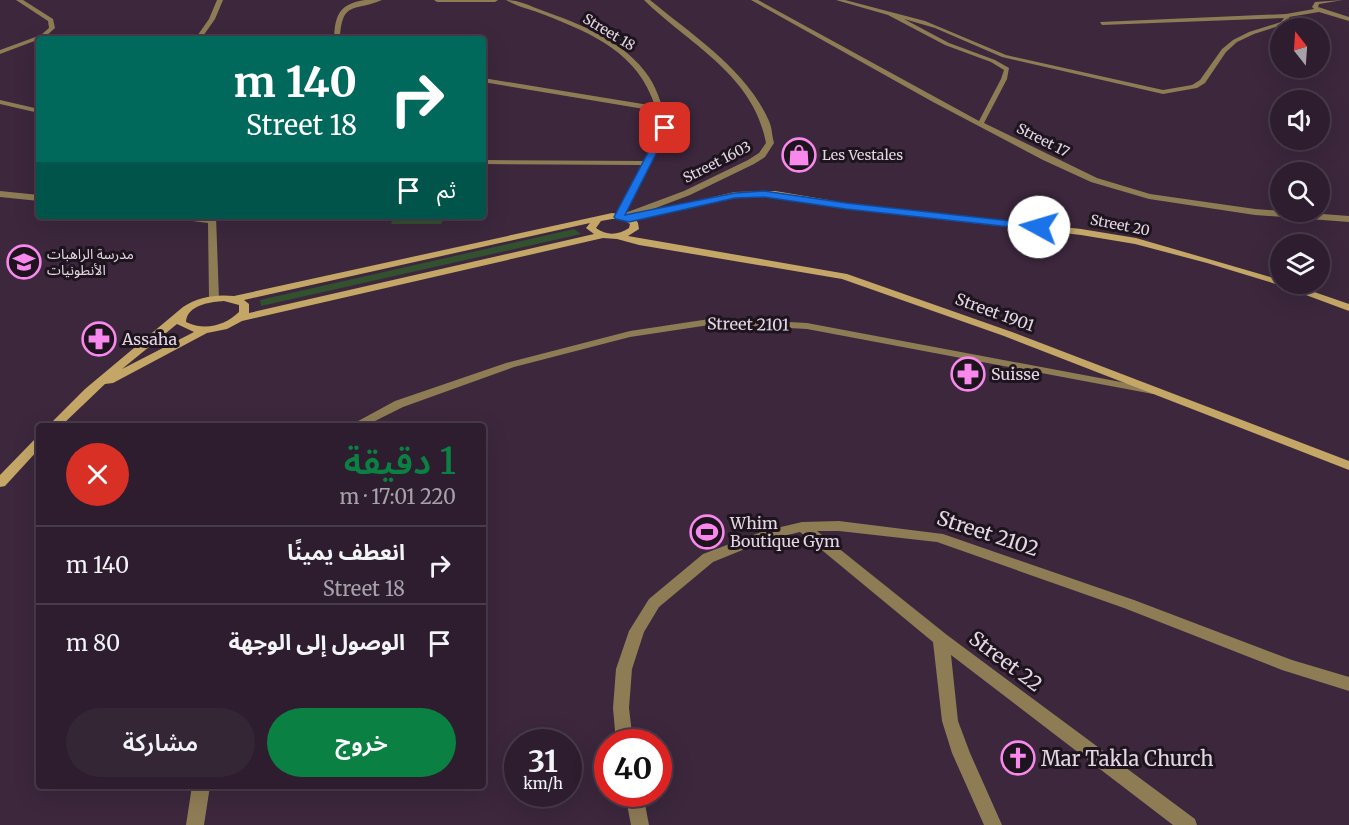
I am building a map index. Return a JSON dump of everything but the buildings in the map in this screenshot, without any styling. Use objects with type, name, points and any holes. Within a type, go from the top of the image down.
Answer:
[{"type":"street","points":[[20,0],[51,20],[52,28],[43,36]]},
{"type":"street","points":[[200,36],[212,19],[220,0]]},
{"type":"street","points":[[338,36],[337,21],[344,9],[351,4],[379,0]]},
{"type":"street","points":[[437,0],[495,0]]},
{"type":"street","name":"Street 18","points":[[509,0],[585,31],[623,54],[645,76],[665,128],[645,164],[624,218]]},
{"type":"street","name":"Street 1603","points":[[624,218],[687,193],[751,162],[762,155],[770,143],[768,127],[746,86],[647,0]]},
{"type":"street","name":"Street 17","points":[[754,0],[935,101],[1046,158],[1119,188],[1149,196],[1255,212],[1349,219]]},
{"type":"street","points":[[839,0],[935,27],[1004,56],[1163,92],[1185,91],[1198,87],[1237,39],[1283,23],[1287,19],[1286,16]]},
{"type":"street","points":[[1318,10],[1315,7],[1317,3],[1340,0]]},
{"type":"street","points":[[1102,23],[1286,16],[1318,10],[1349,19]]},
{"type":"street","points":[[896,16],[947,44],[993,61],[1007,69],[981,123]]},
{"type":"street","points":[[0,52],[36,39]]},
{"type":"street","points":[[486,80],[659,109]]},
{"type":"street","points":[[0,102],[36,110]]},
{"type":"street","points":[[486,162],[645,164]]},
{"type":"street","name":"Street 20","points":[[214,299],[234,299],[598,219],[624,218],[735,195],[775,194],[846,206],[1081,232],[1154,245],[1270,279]]},
{"type":"street","points":[[0,195],[36,198]]},
{"type":"street","points":[[617,236],[634,230],[634,223],[624,218]]},
{"type":"street","points":[[57,423],[89,391],[194,305],[214,299],[212,219]]},
{"type":"street","points":[[598,219],[591,228],[603,236]]},
{"type":"street","name":"Street 1901","points":[[89,391],[207,330],[225,326],[240,318],[603,236],[617,236],[639,242],[844,276],[1008,334],[1349,466]]},
{"type":"street","name":"Street 20","points":[[1311,294],[1349,308]]},
{"type":"street","points":[[234,299],[244,304],[244,313],[240,318]]},
{"type":"street","points":[[182,315],[180,320],[182,324],[196,330],[207,330]]},
{"type":"street","name":"Street 2101","points":[[361,423],[399,404],[510,365],[630,334],[716,321],[807,326],[1153,391]]},
{"type":"street","points":[[0,483],[36,445]]},
{"type":"street","name":"Street 2102","points":[[623,729],[621,708],[624,669],[637,631],[654,603],[708,558],[764,536],[802,527],[839,526],[938,537],[1129,604],[1288,665],[1349,684]]},
{"type":"street","name":"Street 22","points":[[802,527],[941,639],[1188,825]]},
{"type":"street","points":[[941,639],[950,721],[961,753],[993,825]]},
{"type":"street","points":[[195,825],[201,789]]},
{"type":"street","points":[[637,807],[640,825]]},
{"type":"green space","points":[[394,219],[444,219],[441,224],[391,224]]},
{"type":"green space","points":[[574,229],[581,234],[261,306],[260,300]]},
{"type":"place","name":"Les Vestales","points":[[799,155]]},
{"type":"place","name":"مدرسة الراهبات الأنطونيات","points":[[24,262]]},
{"type":"place","name":"Assaha","points":[[99,339]]},
{"type":"place","name":"Suisse","points":[[968,374]]},
{"type":"place","name":"Whim Boutique Gym","points":[[707,532]]},
{"type":"place","name":"Mar Takla Church","points":[[1018,758]]},
{"type":"route","points":[[665,128],[619,217],[629,219],[735,195],[775,194],[934,217],[1039,227]]}]
